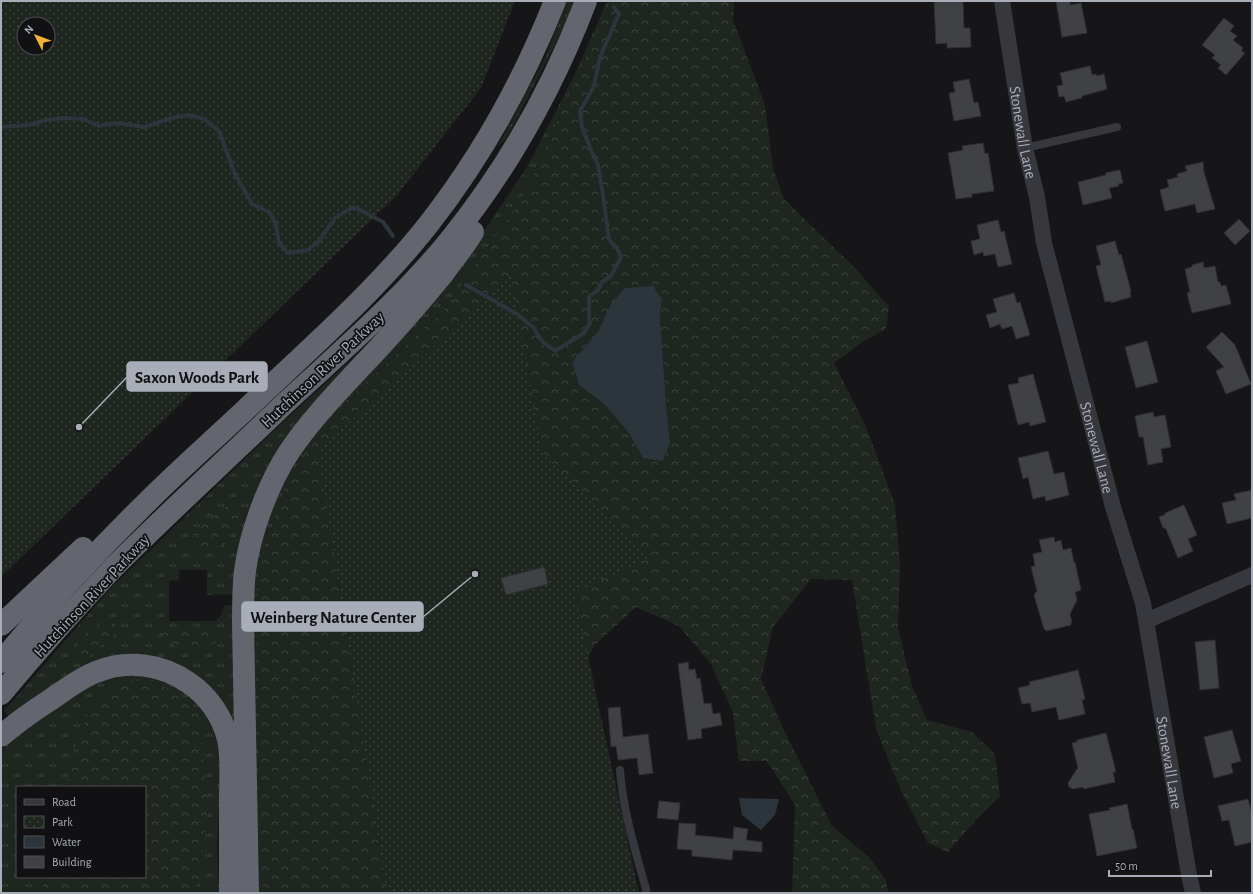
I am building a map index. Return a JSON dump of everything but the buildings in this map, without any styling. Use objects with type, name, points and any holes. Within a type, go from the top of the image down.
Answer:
[{"type":"highway","name":"Hutchinson River Parkway","points":[[1,662],[42,612],[140,508],[345,316],[428,225],[472,164],[498,122],[521,79],[542,34],[555,1]]},
{"type":"highway","name":"Hutchinson River Parkway","points":[[1,694],[50,637],[113,569],[184,499],[384,311],[434,258],[481,199],[533,116],[556,72],[576,28],[586,1]]},
{"type":"highway","points":[[248,893],[243,622],[244,588],[245,570],[249,551],[264,501],[288,454],[303,433],[323,408],[412,312],[472,235],[507,178],[533,116]]},
{"type":"highway","points":[[1,625],[124,511],[184,467]]},
{"type":"highway","points":[[1,736],[67,688],[96,672],[109,668],[132,664],[153,667],[175,674],[184,680],[201,693],[214,709],[228,739],[230,763],[230,893]]},
{"type":"street","name":"Stonewall Lane","points":[[1002,1],[1025,148],[1037,197],[1044,243],[1113,507],[1143,603],[1193,893]]},
{"type":"street","points":[[1146,621],[1252,575]]},
{"type":"lane","points":[[1025,148],[1117,127]]},
{"type":"lane","points":[[620,770],[626,818],[647,893]]},
{"type":"green space","points":[[1,1],[515,1],[481,88],[397,195],[1,577]]},
{"type":"green space","points":[[566,1],[574,1],[562,31],[507,138],[498,146],[546,56]]},
{"type":"green space","points":[[607,1],[611,1],[526,192],[445,309],[347,400],[254,863],[265,893],[253,893],[249,610],[255,565],[268,511],[288,472],[317,428],[480,237],[527,167],[577,70]]},
{"type":"green space","points":[[611,1],[734,1],[733,20],[765,105],[773,168],[784,199],[855,268],[889,307],[886,329],[864,341],[834,363],[866,427],[895,504],[900,565],[898,628],[912,686],[927,720],[972,732],[995,754],[1000,796],[974,822],[948,852],[928,843],[901,791],[876,729],[852,580],[811,579],[773,627],[761,679],[784,730],[832,826],[869,857],[886,880],[888,893],[792,893],[795,805],[767,761],[739,761],[733,713],[711,664],[679,626],[636,607],[594,646],[559,720],[419,863],[385,893],[265,893],[254,863],[257,579],[287,479],[347,400],[445,309],[526,192]],"holes":[[[662,299],[660,315],[670,443],[643,458],[629,433],[604,404],[579,385],[572,362],[599,332]]]},
{"type":"green space","points":[[511,275],[542,454],[653,557],[574,592],[639,893],[387,893],[318,450],[424,356]]},
{"type":"green space","points":[[364,348],[316,406],[236,594],[207,595],[207,570],[179,570],[179,580],[169,581],[169,621],[216,621],[223,612],[224,606],[237,604],[239,725],[233,727],[160,658],[9,717],[4,711],[109,590],[282,423]]},
{"type":"green space","points":[[233,503],[238,505],[241,513],[232,527],[224,545],[212,550],[192,551],[187,541],[216,512]]},
{"type":"green space","points":[[112,620],[117,628],[111,641],[92,650],[90,657],[86,660],[77,660],[77,645],[80,639],[91,629]]},
{"type":"green space","points":[[175,626],[212,626],[218,634],[216,642],[202,649],[181,649],[174,646],[161,636],[163,632]]},
{"type":"green space","points":[[118,671],[159,674],[191,694],[211,718],[221,738],[217,845],[219,893],[1,893],[1,750],[54,707]]},
{"type":"green space","points":[[149,678],[182,697],[196,710],[202,727],[203,756],[208,801],[199,879],[194,893],[47,893],[41,882],[42,878],[146,878],[146,786],[66,786],[71,758],[92,703],[118,681]]},
{"type":"water","points":[[653,286],[662,299],[660,315],[670,443],[663,461],[643,458],[629,433],[604,404],[579,385],[572,362],[598,332],[611,304],[625,288]]},
{"type":"water","points":[[739,798],[779,799],[775,815],[761,830],[742,815]]},
{"type":"waterway","points":[[466,285],[517,314],[533,327],[542,341],[555,351],[584,333],[590,323],[589,297],[598,290],[602,282],[611,276],[621,257],[617,248],[609,240],[598,165],[582,127],[580,111],[594,86],[600,57],[619,14],[614,7]]},
{"type":"waterway","points":[[1,127],[30,125],[46,120],[62,118],[83,119],[99,126],[116,123],[145,127],[172,118],[188,115],[204,119],[219,131],[235,174],[252,204],[269,212],[276,224],[279,243],[288,253],[308,250],[318,242],[336,217],[354,207],[383,222],[393,236]]},
{"type":"place","name":"Saxon Woods Park","points":[[79,427]]},
{"type":"place","name":"Weinberg Nature Center","points":[[475,574]]}]
